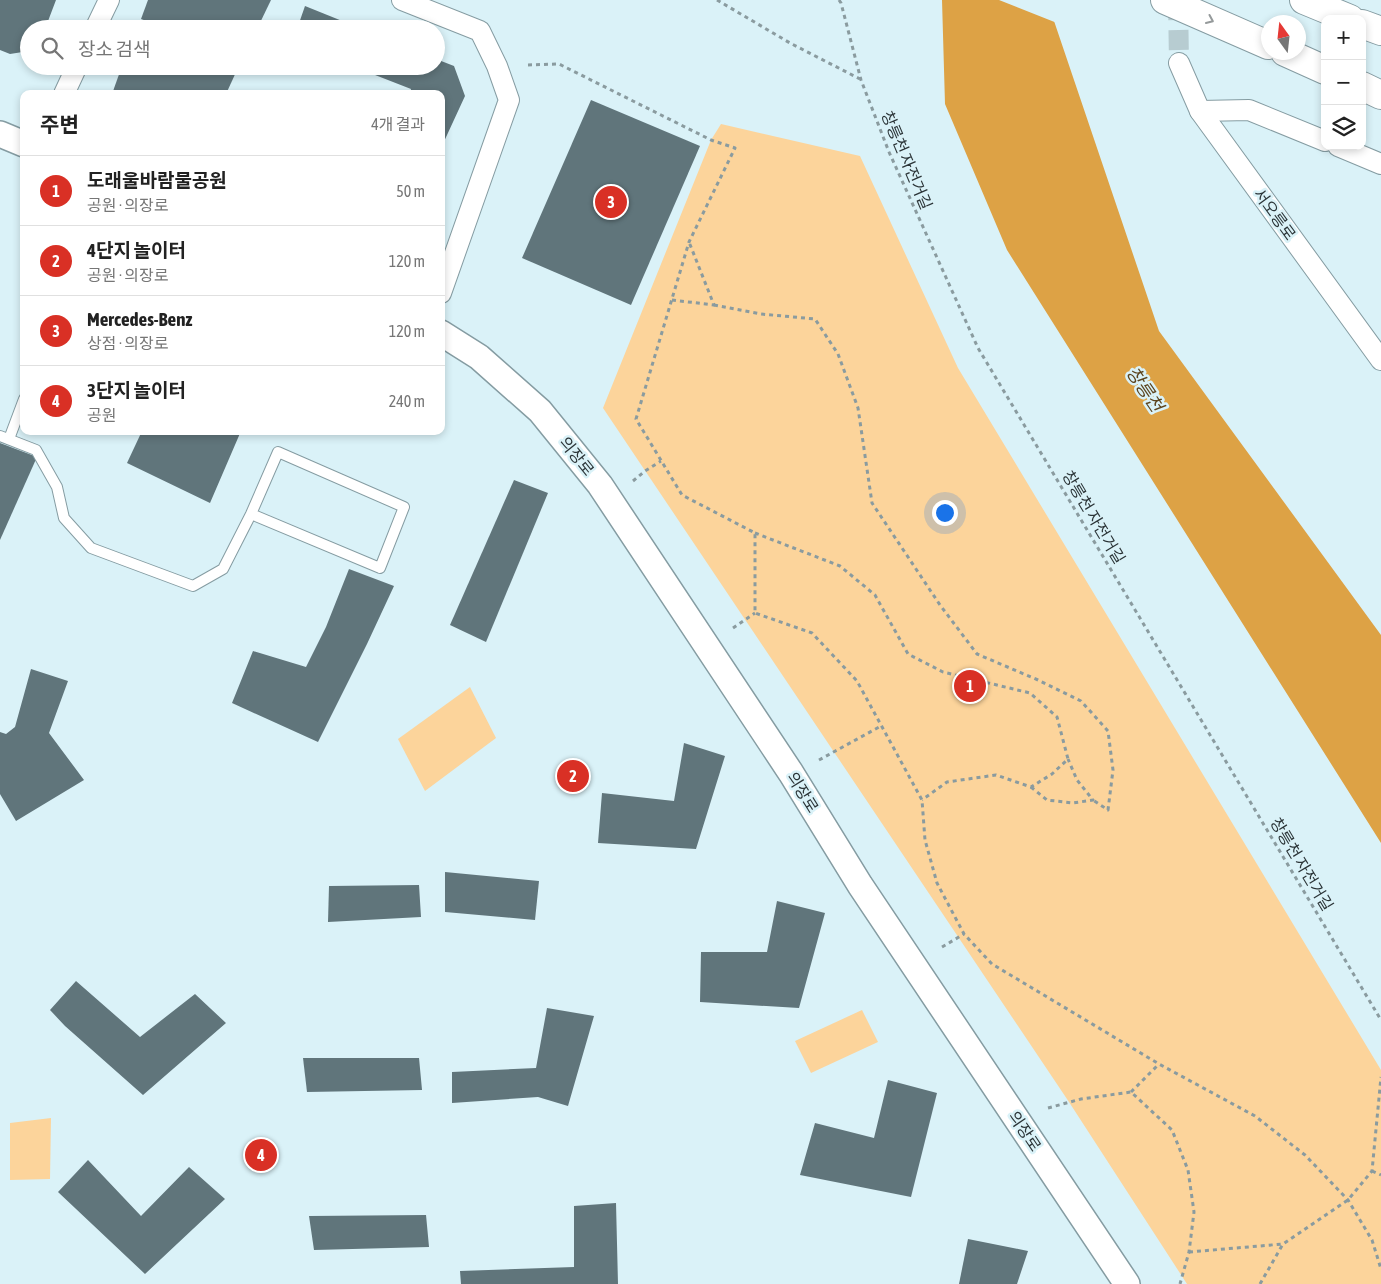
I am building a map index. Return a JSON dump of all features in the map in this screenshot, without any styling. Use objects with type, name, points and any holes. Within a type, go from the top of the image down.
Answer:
[{"type":"main road","points":[[1165,0],[1261,42]]},
{"type":"main road","points":[[1304,0],[1340,15]]},
{"type":"main road","points":[[1366,25],[1381,31]]},
{"type":"main road","points":[[1303,60],[1321,68]]},
{"type":"main road","points":[[1366,88],[1381,95]]},
{"type":"street","points":[[99,20],[109,0]]},
{"type":"street","points":[[402,0],[480,31],[497,66],[509,100],[445,282]]},
{"type":"street","name":"서오릉로","points":[[1179,63],[1200,111],[1381,360]]},
{"type":"street","points":[[66,90],[73,75]]},
{"type":"street","points":[[1200,111],[1249,110],[1321,139]]},
{"type":"street","points":[[0,134],[20,142]]},
{"type":"street","points":[[1348,150],[1381,164]]},
{"type":"street","name":"의장로","points":[[445,336],[479,357],[540,411],[600,485],[792,773],[860,885],[1127,1284]]},
{"type":"lane","points":[[20,407],[4,437],[36,450],[57,487],[64,518],[91,548],[193,586],[223,570],[251,514],[278,452],[404,507],[380,568],[251,514]]},
{"type":"path","points":[[717,0],[790,43],[860,80]]},
{"type":"path","name":"창릉천 자전거길","points":[[839,0],[842,3],[860,80],[889,152],[978,348],[1381,1020]]},
{"type":"path","points":[[528,65],[559,64],[711,140],[735,148],[689,242],[636,419],[682,495],[755,534],[840,566],[875,595],[908,654],[943,672],[1030,693],[1057,718],[1068,759],[1077,780],[1093,800],[1108,810],[1113,770],[1108,731],[1081,701],[1038,680],[976,654],[940,605],[872,503],[858,408],[838,354],[815,319],[761,314],[714,305],[672,300]]},
{"type":"path","points":[[689,242],[714,305]]},
{"type":"path","points":[[633,481],[661,460]]},
{"type":"path","points":[[755,534],[755,613]]},
{"type":"path","points":[[733,628],[755,613]]},
{"type":"path","points":[[755,613],[812,633],[857,681],[922,800],[925,840],[936,883],[964,934],[992,964],[1159,1064],[1255,1116],[1305,1155],[1348,1200],[1372,1240],[1381,1269]]},
{"type":"path","points":[[819,760],[881,726]]},
{"type":"path","points":[[1031,787],[1052,774],[1068,759]]},
{"type":"path","points":[[922,800],[947,782],[996,775],[1031,787],[1046,800],[1073,803],[1093,800]]},
{"type":"path","points":[[942,947],[964,934]]},
{"type":"path","points":[[1048,1108],[1081,1099],[1131,1092],[1159,1064]]},
{"type":"path","points":[[1260,1284],[1283,1244],[1348,1200],[1372,1171],[1381,1077]]},
{"type":"path","points":[[1131,1092],[1172,1130],[1188,1170],[1194,1212],[1189,1252],[1180,1284]]},
{"type":"path","points":[[1372,1171],[1381,1175]]},
{"type":"path","points":[[1189,1252],[1283,1244]]},
{"type":"shaded area","points":[[721,124],[860,156],[958,368],[1381,1070],[1381,1284],[1187,1284],[1069,1102],[603,408],[711,140]]},
{"type":"shaded area","points":[[470,687],[496,738],[425,791],[398,739]]},
{"type":"shaded area","points":[[862,1010],[878,1042],[811,1073],[795,1041]]},
{"type":"shaded area","points":[[51,1118],[50,1179],[10,1180],[10,1123]]},
{"type":"water","name":"창릉천","points":[[942,0],[1053,0],[1053,18],[1159,331],[1381,635],[1381,843],[1007,250],[945,104]]},
{"type":"pier","points":[[999,0],[1056,0],[1055,17],[1057,23]]},
{"type":"building","points":[[0,0],[56,0],[48,20],[20,20],[20,52],[10,54],[0,50]]},
{"type":"building","points":[[148,0],[271,0],[261,20],[141,19]]},
{"type":"building","points":[[305,6],[340,20],[300,20]]},
{"type":"building","points":[[445,62],[454,66],[465,96],[445,139],[445,90],[411,89],[375,75],[445,75]]},
{"type":"building","points":[[119,75],[235,75],[228,90],[113,90]]},
{"type":"building","points":[[591,100],[700,146],[631,305],[522,258]]},
{"type":"building","points":[[140,435],[239,435],[210,503],[127,463]]},
{"type":"building","points":[[0,443],[37,457],[0,540]]},
{"type":"building","points":[[514,480],[548,493],[486,642],[450,625]]},
{"type":"building","points":[[349,569],[394,586],[318,742],[232,703],[253,651],[306,667],[326,627]]},
{"type":"building","points":[[31,669],[68,681],[49,733],[84,780],[16,821],[0,794],[0,732],[6,734],[15,727]]},
{"type":"building","points":[[684,743],[725,756],[696,849],[598,843],[602,793],[674,801]]},
{"type":"building","points":[[445,872],[539,881],[535,920],[445,912]]},
{"type":"building","points":[[419,885],[421,917],[328,922],[329,886]]},
{"type":"building","points":[[777,901],[825,913],[799,1008],[700,1002],[701,952],[767,952]]},
{"type":"building","points":[[76,981],[140,1037],[195,994],[226,1023],[143,1095],[65,1026],[50,1010]]},
{"type":"building","points":[[547,1008],[594,1016],[568,1106],[538,1097],[452,1103],[452,1072],[536,1068]]},
{"type":"building","points":[[303,1058],[419,1058],[422,1090],[307,1092]]},
{"type":"building","points":[[888,1080],[937,1093],[911,1197],[800,1175],[815,1123],[874,1138]]},
{"type":"building","points":[[88,1160],[141,1216],[189,1167],[225,1199],[145,1274],[58,1192]]},
{"type":"building","points":[[616,1203],[618,1284],[461,1284],[460,1271],[574,1267],[574,1206]]},
{"type":"building","points":[[426,1215],[429,1247],[314,1250],[309,1216]]},
{"type":"building","points":[[968,1239],[1028,1251],[1017,1284],[959,1284]]},
{"type":"tunnel","points":[[1178,0],[1179,63]]},
{"type":"place","name":"Mercedes-Benz","points":[[611,202]]},
{"type":"place","name":"도래울바람물공원","points":[[970,686]]},
{"type":"place","name":"4단지 놀이터","points":[[573,776]]},
{"type":"place","name":"3단지 놀이터","points":[[261,1155]]}]
